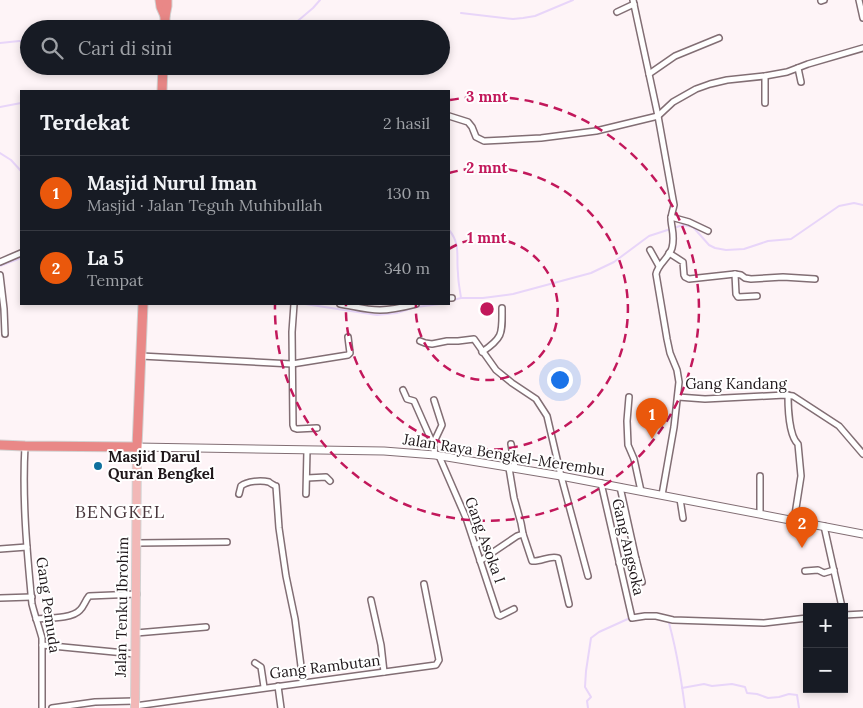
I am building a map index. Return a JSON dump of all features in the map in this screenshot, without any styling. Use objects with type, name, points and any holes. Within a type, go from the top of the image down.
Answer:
[{"type":"highway","points":[[160,0],[164,20]]},
{"type":"highway","points":[[165,20],[167,0]]},
{"type":"highway","points":[[162,90],[163,75]]},
{"type":"highway","points":[[0,445],[137,447],[143,305]]},
{"type":"main road","name":"Jalan Tenku Ibrohim","points":[[135,705],[137,447]]},
{"type":"street","points":[[859,0],[863,18]]},
{"type":"street","points":[[617,12],[634,2],[658,116],[674,205],[671,220],[674,239],[670,253],[656,271],[670,354],[678,376],[678,397],[674,427],[662,495]]},
{"type":"street","points":[[649,74],[675,56],[719,38]]},
{"type":"street","points":[[450,116],[466,121],[471,125],[476,137],[488,141],[541,138],[596,130],[658,116],[673,102],[710,84],[787,72],[863,48]]},
{"type":"street","points":[[798,68],[801,82]]},
{"type":"street","points":[[765,76],[765,103]]},
{"type":"street","points":[[671,220],[689,222],[708,231]]},
{"type":"street","points":[[650,250],[659,266]]},
{"type":"street","points":[[0,262],[20,253]]},
{"type":"street","points":[[670,253],[683,262],[684,275],[689,279],[735,274],[750,279],[783,277],[815,279]]},
{"type":"street","points":[[0,274],[5,334]]},
{"type":"street","points":[[735,274],[736,294],[738,297],[757,296]]},
{"type":"street","points":[[294,305],[292,332],[293,427],[297,429],[317,428]]},
{"type":"street","points":[[345,305],[371,310],[412,305]]},
{"type":"street","points":[[482,352],[500,338],[502,308]]},
{"type":"street","points":[[141,356],[292,364],[348,355],[350,353],[348,337]]},
{"type":"street","points":[[420,341],[432,344],[475,340],[499,374],[536,399],[544,409],[550,422],[561,476],[588,576]]},
{"type":"street","name":"Gang Asoka I","points":[[403,390],[407,399],[414,401],[466,518],[498,615],[500,616],[514,609]]},
{"type":"street","points":[[788,395],[793,440],[798,444],[801,476],[794,521]]},
{"type":"street","name":"Gang Kandang","points":[[678,397],[705,399],[793,396],[839,426],[863,454]]},
{"type":"street","points":[[629,397],[627,440],[634,459],[641,491]]},
{"type":"street","points":[[433,444],[442,425],[434,400]]},
{"type":"street","points":[[511,444],[514,498],[532,561],[558,558],[569,604]]},
{"type":"street","name":"Gang Pemuda","points":[[25,446],[24,482],[32,597],[34,615],[41,633],[42,645],[42,708]]},
{"type":"street","name":"Jalan Raya Bengkel-Merembu","points":[[137,447],[384,451],[437,456],[601,483],[863,534]]},
{"type":"street","points":[[306,494],[307,450]]},
{"type":"street","points":[[760,476],[760,514]]},
{"type":"street","points":[[307,478],[326,477],[330,481]]},
{"type":"street","points":[[239,494],[241,486],[245,483],[270,482],[276,486],[279,528],[286,576],[295,618],[303,682]]},
{"type":"street","name":"Gang Angsoka","points":[[601,483],[631,616],[634,618],[656,616],[673,620],[764,622],[803,618]]},
{"type":"street","points":[[620,487],[642,582]]},
{"type":"street","points":[[680,499],[683,518]]},
{"type":"street","points":[[824,526],[841,603]]},
{"type":"street","points":[[480,561],[523,534]]},
{"type":"street","points":[[475,545],[484,541]]},
{"type":"street","points":[[137,543],[227,542]]},
{"type":"street","points":[[0,549],[28,547]]},
{"type":"street","points":[[619,563],[636,558]]},
{"type":"street","points":[[805,571],[818,570],[824,573],[834,570]]},
{"type":"street","name":"Gang Rambutan","points":[[52,708],[96,702],[135,705],[433,665],[439,660],[424,584]]},
{"type":"street","points":[[36,619],[73,614],[79,611],[89,596],[136,594]]},
{"type":"street","points":[[0,598],[32,597]]},
{"type":"street","points":[[372,600],[384,672]]},
{"type":"street","points":[[848,615],[863,614]]},
{"type":"street","points":[[136,634],[206,627]]},
{"type":"street","points":[[42,645],[135,654]]},
{"type":"street","points":[[255,663],[261,667],[264,688]]},
{"type":"street","points":[[278,686],[281,708]]},
{"type":"waterway","points":[[299,20],[320,0]]},
{"type":"waterway","points":[[461,13],[513,19],[523,18],[535,16],[573,0]]},
{"type":"waterway","points":[[0,43],[20,41]]},
{"type":"waterway","points":[[0,107],[20,103]]},
{"type":"waterway","points":[[0,153],[11,160],[20,170]]},
{"type":"waterway","points":[[450,301],[461,298],[483,298],[513,294],[591,273],[614,262],[649,236],[683,225],[693,227],[709,245],[715,248],[726,250],[744,249],[768,241],[791,239],[839,206],[854,203],[863,205]]},
{"type":"waterway","points":[[450,231],[457,246],[458,280],[461,298]]},
{"type":"waterway","points":[[0,266],[20,258]]},
{"type":"waterway","points":[[312,305],[377,315],[397,313],[416,307],[432,305]]},
{"type":"waterway","points":[[667,616],[678,662],[685,708]]},
{"type":"waterway","points":[[588,708],[587,701],[591,697],[585,687],[591,638],[599,632],[630,618]]},
{"type":"waterway","points":[[756,620],[769,620]]},
{"type":"waterway","points":[[682,688],[704,684],[712,686],[732,684],[745,687],[747,693],[768,698],[789,694],[797,695],[799,708]]},
{"type":"place","name":"Masjid Nurul Iman","points":[[652,439]]},
{"type":"place","name":"Masjid Darul Quran Bengkel","points":[[98,466]]},
{"type":"place","name":"La 5","points":[[802,548]]},
{"type":"district","name":"BENGKEL","points":[[120,512]]}]
